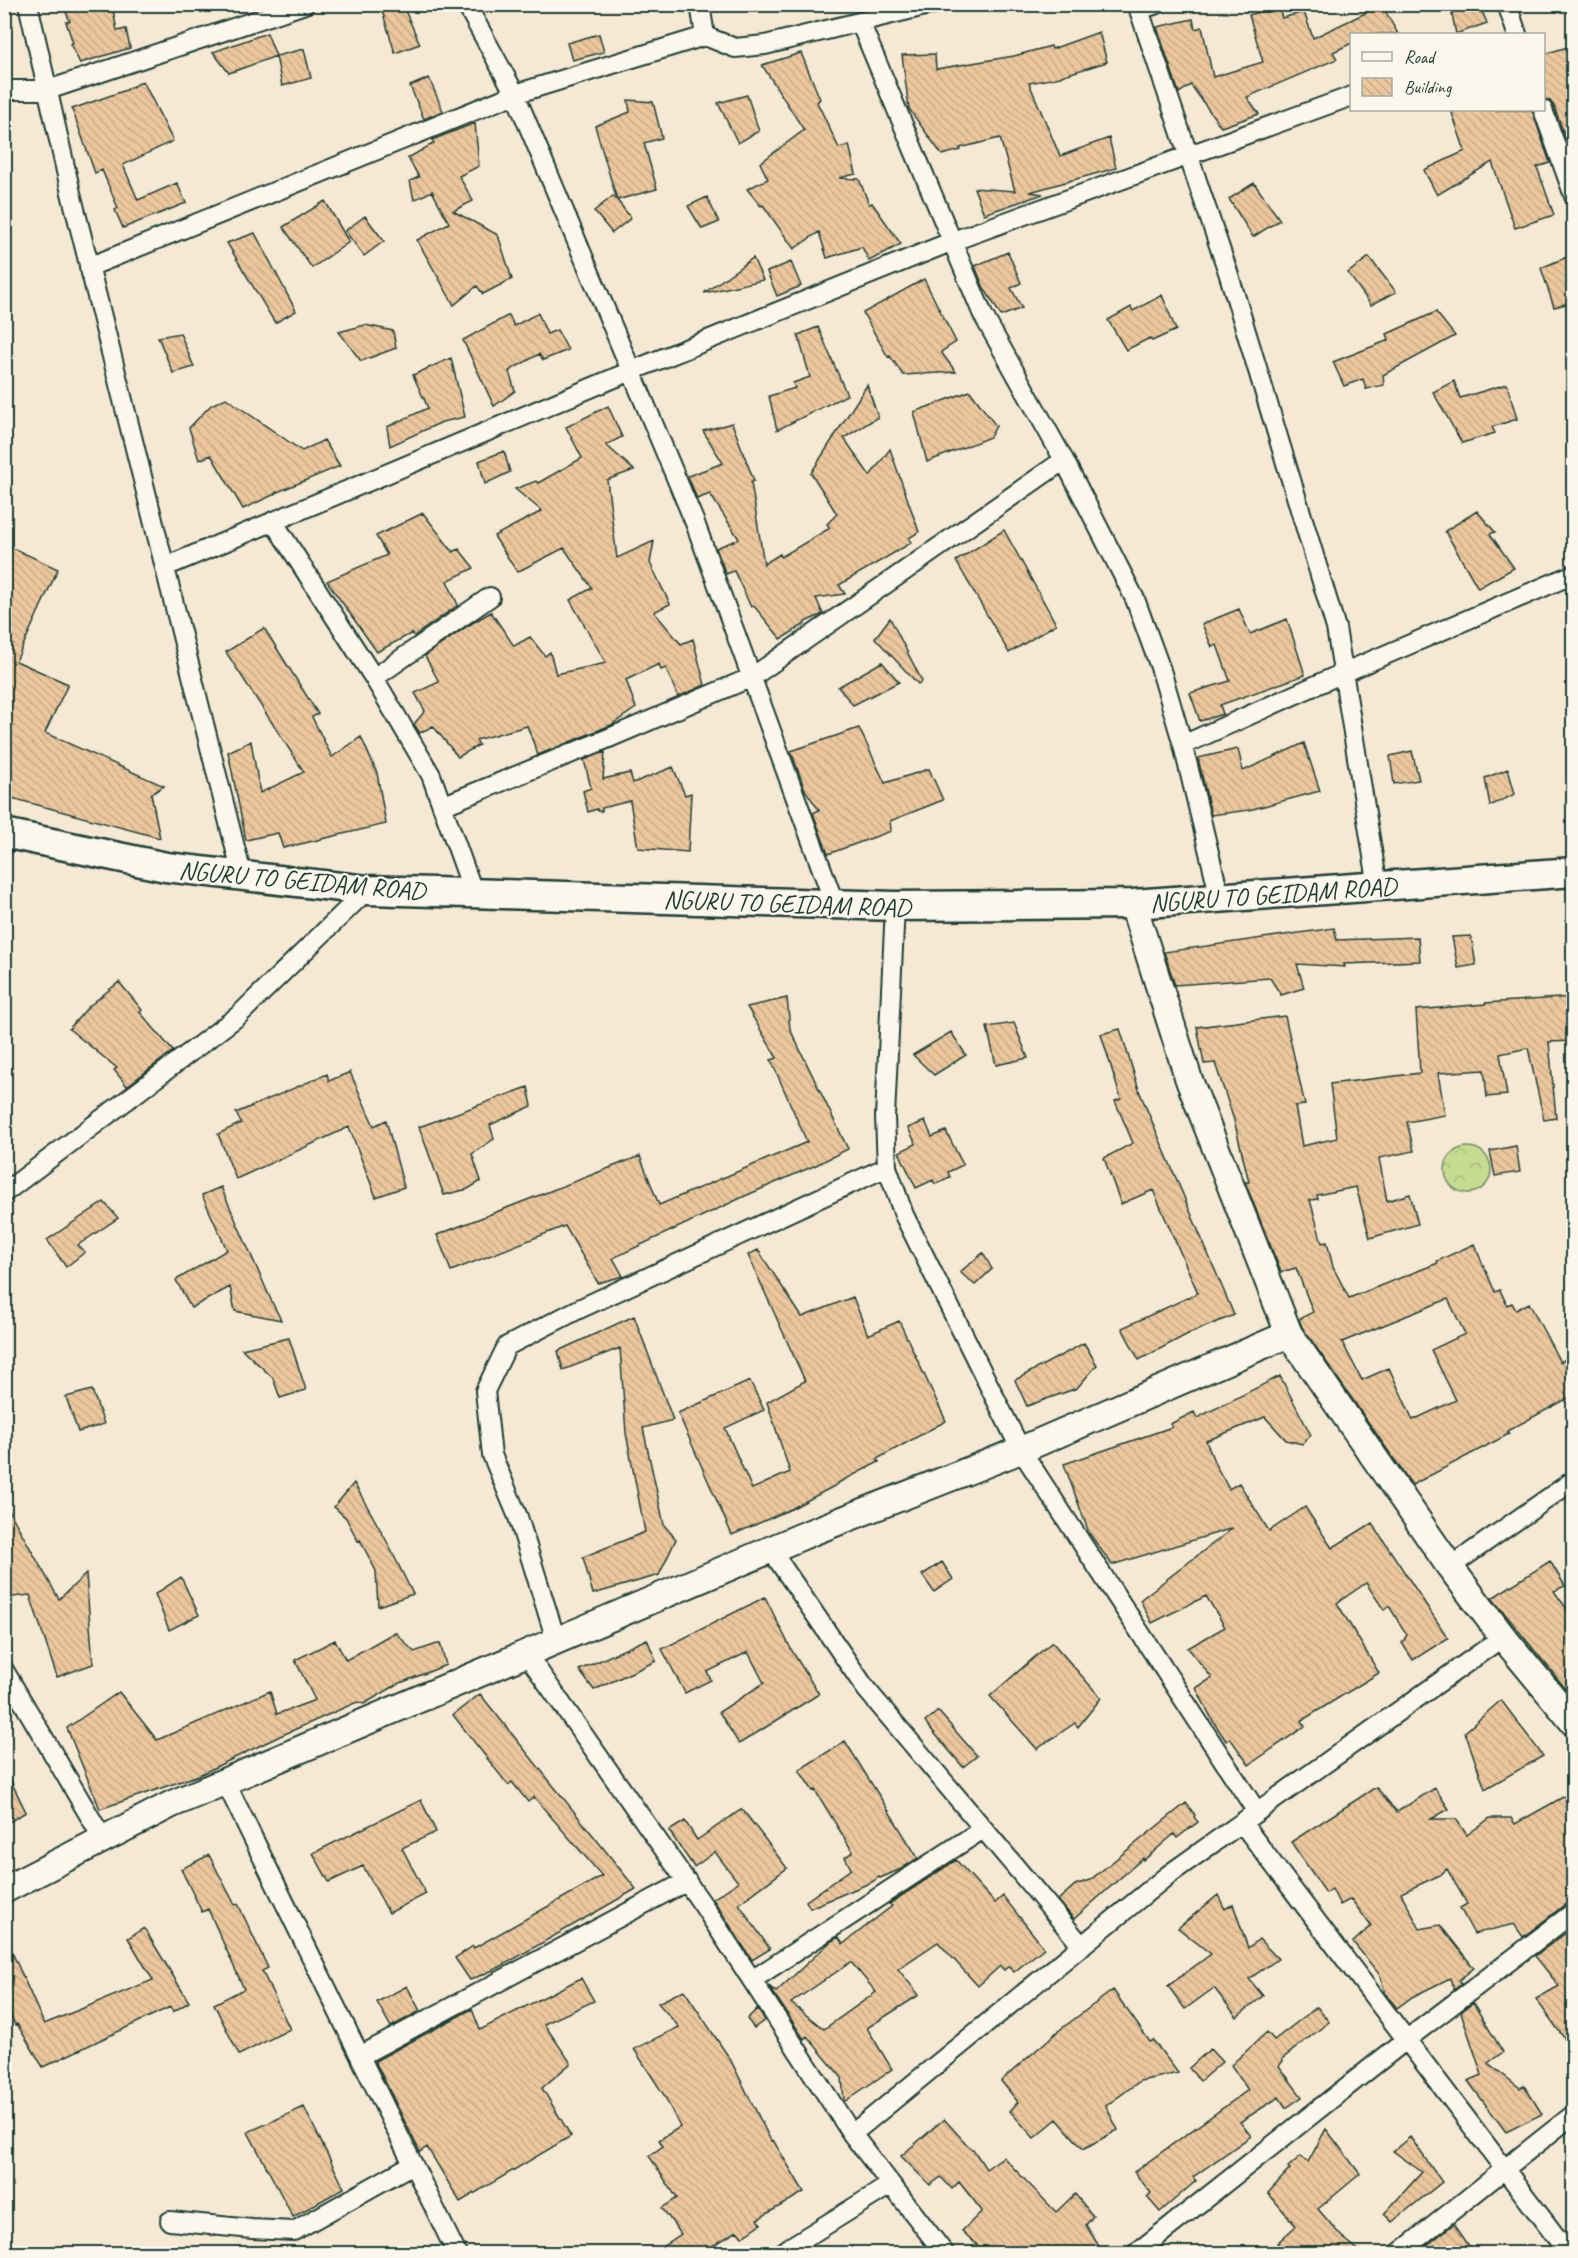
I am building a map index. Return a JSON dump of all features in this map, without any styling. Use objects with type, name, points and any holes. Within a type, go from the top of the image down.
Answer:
[{"type":"main road","name":"NGURU TO GEIDAM ROAD","points":[[4,832],[166,867],[367,891],[895,906],[1133,904],[1574,872]]},
{"type":"street","points":[[28,4],[89,267],[242,875]]},
{"type":"street","points":[[4,90],[48,90],[305,4]]},
{"type":"street","points":[[466,4],[515,94],[696,523],[835,904]]},
{"type":"street","points":[[700,4],[705,36]]},
{"type":"street","points":[[89,267],[515,94],[705,36],[735,48],[755,46],[860,22],[886,10],[933,4]]},
{"type":"street","points":[[1158,4],[1138,7],[1228,272],[1336,628],[1378,887]]},
{"type":"street","points":[[1507,4],[1517,33]]},
{"type":"street","points":[[860,22],[983,315],[1064,460],[1135,599],[1161,670],[1183,745],[1220,898]]},
{"type":"street","points":[[165,567],[632,371],[953,241],[1350,97]]},
{"type":"street","points":[[1543,111],[1574,196]]},
{"type":"street","points":[[442,806],[752,677],[1064,460]]},
{"type":"street","points":[[273,522],[374,678],[430,775],[474,894]]},
{"type":"street","points":[[1183,745],[1574,574]]},
{"type":"street","points":[[374,678],[490,597]]},
{"type":"street","points":[[4,1193],[238,1016],[367,891]]},
{"type":"street","points":[[1133,904],[1189,1080],[1289,1334],[1450,1567],[1503,1637],[1574,1723]]},
{"type":"street","points":[[895,906],[885,1117],[887,1167],[904,1215],[1021,1450],[1257,1812]]},
{"type":"street","points":[[556,1640],[518,1517],[492,1455],[485,1391],[507,1346],[579,1309],[887,1167]]},
{"type":"street","points":[[6,1886],[172,1804],[225,1781],[771,1550],[1021,1450],[1289,1334]]},
{"type":"street","points":[[1450,1567],[1574,1480]]},
{"type":"street","points":[[771,1550],[866,1689],[1082,1946]]},
{"type":"street","points":[[852,2134],[1168,1875],[1503,1637]]},
{"type":"street","points":[[526,1653],[687,1881],[852,2134],[945,2253]]},
{"type":"street","points":[[4,1670],[103,1839]]},
{"type":"street","points":[[225,1781],[457,2253]]},
{"type":"street","points":[[1242,1823],[1569,2253]]},
{"type":"street","points":[[752,1980],[983,1829]]},
{"type":"street","points":[[360,2056],[687,1881]]},
{"type":"street","points":[[1135,2253],[1406,2040],[1574,1912]]},
{"type":"street","points":[[1398,2253],[1574,2114]]},
{"type":"street","points":[[170,2221],[294,2231],[413,2164]]},
{"type":"street","points":[[779,2253],[890,2185]]},
{"type":"green space","points":[[1468,1147],[1484,1154],[1491,1170],[1484,1186],[1468,1193],[1452,1186],[1445,1170],[1452,1154]]},
{"type":"building","points":[[62,4],[112,4],[117,31],[126,29],[130,48],[80,63],[70,44],[73,43],[66,22],[70,21]]},
{"type":"building","points":[[380,4],[402,4],[420,44],[395,53]]},
{"type":"building","points":[[1450,4],[1479,4],[1487,23],[1456,33]]},
{"type":"building","points":[[1382,5],[1397,33],[1350,33],[1350,44],[1333,52],[1337,59],[1247,97],[1259,114],[1221,127],[1191,85],[1179,93],[1157,27],[1193,19],[1195,29],[1202,27],[1213,77],[1263,62],[1249,15],[1278,6],[1282,18],[1304,12],[1313,38]]},
{"type":"building","points":[[1099,32],[1107,62],[1061,77],[1029,83],[1060,156],[1109,138],[1116,168],[1030,192],[1043,194],[984,214],[974,188],[1015,191],[1000,138],[942,155],[909,109],[902,55],[935,54],[936,69],[1014,56],[1051,46],[1052,49]]},
{"type":"building","points":[[267,33],[276,56],[229,73],[213,52]]},
{"type":"building","points":[[599,34],[604,52],[572,60],[567,43]]},
{"type":"building","points":[[1574,45],[1574,156],[1572,156],[1554,106],[1545,99],[1545,54]]},
{"type":"building","points":[[304,49],[311,78],[282,86],[276,56]]},
{"type":"building","points":[[801,53],[820,99],[817,102],[839,148],[849,145],[856,174],[839,178],[859,179],[869,204],[872,203],[901,244],[869,261],[862,247],[827,258],[819,232],[794,249],[763,205],[761,206],[747,189],[768,179],[760,163],[804,130],[762,65]]},
{"type":"building","points":[[429,78],[443,111],[424,119],[410,86]]},
{"type":"building","points":[[143,81],[173,141],[123,165],[138,200],[177,183],[186,203],[123,228],[115,210],[118,208],[102,170],[95,173],[72,109],[126,90]]},
{"type":"building","points":[[747,95],[759,131],[738,143],[718,103]]},
{"type":"building","points":[[628,100],[653,102],[662,138],[644,143],[657,189],[617,200],[595,126],[630,112]]},
{"type":"building","points":[[1451,111],[1532,111],[1550,163],[1537,167],[1554,215],[1515,228],[1492,162],[1437,195],[1424,170],[1465,151]]},
{"type":"building","points":[[475,123],[479,166],[459,176],[473,201],[453,211],[498,235],[512,279],[483,294],[477,286],[454,305],[417,240],[449,223],[432,191],[414,200],[410,181],[419,177],[408,158],[434,143],[432,140]]},
{"type":"building","points":[[1254,183],[1280,220],[1253,237],[1229,199]]},
{"type":"building","points":[[613,196],[631,218],[612,233],[594,211]]},
{"type":"building","points":[[707,197],[719,222],[702,229],[688,206]]},
{"type":"building","points":[[325,201],[349,242],[312,268],[283,227]]},
{"type":"building","points":[[365,216],[384,241],[364,256],[345,231]]},
{"type":"building","points":[[255,233],[296,311],[275,323],[227,243]]},
{"type":"building","points":[[1008,252],[1021,283],[1011,288],[1022,308],[1001,316],[983,286],[975,266]]},
{"type":"building","points":[[1574,254],[1574,302],[1554,307],[1541,268]]},
{"type":"building","points":[[1369,257],[1396,292],[1371,305],[1348,273]]},
{"type":"building","points":[[753,258],[763,280],[704,293]]},
{"type":"building","points":[[791,262],[801,286],[777,296],[767,272]]},
{"type":"building","points":[[924,279],[956,342],[941,352],[956,372],[903,375],[890,356],[888,357],[863,313]]},
{"type":"building","points":[[1162,295],[1176,330],[1152,341],[1150,338],[1126,350],[1108,320],[1131,307],[1133,311]]},
{"type":"building","points":[[1436,312],[1455,336],[1383,375],[1384,385],[1366,389],[1363,379],[1344,386],[1333,362],[1389,340],[1387,334]]},
{"type":"building","points":[[538,313],[547,334],[557,330],[568,350],[543,360],[539,354],[509,371],[515,391],[494,406],[463,340],[509,315],[514,326]]},
{"type":"building","points":[[365,325],[393,331],[396,348],[361,361],[339,332]]},
{"type":"building","points":[[818,327],[847,395],[777,430],[769,396],[795,388],[793,383],[810,377],[798,335]]},
{"type":"building","points":[[180,333],[194,367],[173,373],[158,337]]},
{"type":"building","points":[[451,358],[465,417],[442,422],[390,446],[387,427],[428,408],[413,375]]},
{"type":"building","points":[[1454,381],[1460,398],[1507,384],[1517,419],[1492,427],[1495,433],[1462,443],[1433,392]]},
{"type":"building","points":[[867,385],[878,417],[844,438],[870,476],[890,449],[919,532],[909,538],[911,543],[839,585],[845,594],[816,598],[823,614],[805,622],[781,639],[754,606],[751,607],[734,571],[726,574],[716,548],[739,539],[710,494],[697,499],[688,476],[723,463],[703,431],[732,423],[754,481],[751,482],[764,564],[780,554],[781,557],[830,528],[827,524],[837,514],[811,473]]},
{"type":"building","points":[[970,391],[996,426],[990,437],[927,462],[914,412]]},
{"type":"building","points":[[226,398],[302,451],[324,440],[340,466],[243,509],[211,455],[199,460],[189,428],[211,405]]},
{"type":"building","points":[[608,406],[622,437],[606,445],[634,470],[607,480],[617,558],[654,541],[650,563],[670,604],[654,612],[681,644],[693,639],[705,685],[678,697],[666,668],[661,670],[659,664],[626,680],[636,708],[611,725],[538,755],[527,726],[476,740],[479,745],[458,757],[433,726],[420,733],[414,724],[425,711],[415,693],[439,682],[425,656],[469,625],[491,612],[514,646],[530,637],[545,656],[550,652],[556,674],[606,663],[570,600],[592,588],[564,548],[517,572],[494,536],[542,511],[515,489],[536,481],[538,483],[582,458],[566,427]]},
{"type":"building","points":[[504,451],[510,472],[485,484],[479,461]]},
{"type":"building","points":[[1477,511],[1495,532],[1490,534],[1514,568],[1478,588],[1445,531]]},
{"type":"building","points":[[423,513],[453,552],[459,549],[474,568],[447,581],[458,605],[414,636],[412,633],[377,652],[327,581],[387,555],[376,536]]},
{"type":"building","points":[[1004,530],[1056,624],[1009,653],[956,561]]},
{"type":"building","points":[[4,544],[58,569],[16,661],[68,684],[45,733],[164,786],[151,794],[160,838],[4,796]]},
{"type":"building","points":[[1239,609],[1250,634],[1287,619],[1305,675],[1220,705],[1223,714],[1200,721],[1190,693],[1230,681],[1217,645],[1212,647],[1202,624]]},
{"type":"building","points":[[890,618],[922,681],[918,684],[875,638]]},
{"type":"building","points":[[264,628],[318,714],[312,717],[332,757],[361,737],[377,773],[386,824],[283,848],[278,833],[246,840],[228,752],[251,741],[260,793],[304,772],[226,652]]},
{"type":"building","points":[[882,662],[899,682],[853,705],[838,687]]},
{"type":"building","points":[[859,728],[885,783],[929,769],[943,800],[890,821],[891,831],[828,854],[813,813],[819,810],[805,790],[791,751]]},
{"type":"building","points":[[1304,743],[1320,791],[1249,810],[1211,815],[1198,758],[1238,749],[1243,771]]},
{"type":"building","points":[[1412,751],[1419,780],[1394,784],[1390,756]]},
{"type":"building","points":[[605,752],[603,779],[630,773],[633,783],[673,767],[685,795],[691,793],[688,852],[638,848],[630,801],[602,808],[602,811],[597,809],[588,812],[583,791],[591,788],[584,760]]},
{"type":"building","points":[[1508,769],[1515,794],[1490,806],[1485,778]]},
{"type":"building","points":[[1334,928],[1337,940],[1418,937],[1420,961],[1344,964],[1345,967],[1297,964],[1304,988],[1281,995],[1270,978],[1175,985],[1164,952]]},
{"type":"building","points":[[1471,936],[1476,965],[1458,968],[1452,937]]},
{"type":"building","points":[[119,982],[142,1010],[140,1012],[173,1051],[127,1086],[114,1070],[117,1068],[69,1029],[88,1007]]},
{"type":"building","points":[[1574,997],[1574,1041],[1549,1042],[1556,1118],[1544,1120],[1528,1048],[1500,1054],[1507,1095],[1487,1097],[1484,1070],[1438,1073],[1445,1115],[1407,1122],[1414,1151],[1379,1158],[1387,1201],[1410,1194],[1418,1224],[1370,1238],[1356,1187],[1317,1195],[1318,1199],[1310,1200],[1322,1243],[1327,1242],[1333,1267],[1349,1298],[1438,1263],[1437,1261],[1474,1244],[1495,1292],[1500,1290],[1507,1305],[1512,1303],[1516,1310],[1529,1303],[1560,1362],[1574,1355],[1574,1395],[1507,1431],[1509,1434],[1412,1485],[1302,1327],[1299,1319],[1313,1312],[1296,1268],[1281,1272],[1245,1182],[1249,1182],[1234,1120],[1215,1063],[1204,1064],[1197,1027],[1285,1016],[1305,1105],[1295,1106],[1302,1146],[1337,1138],[1330,1084],[1420,1073],[1416,1010]],"holes":[[[1448,1299],[1465,1334],[1431,1350],[1456,1400],[1413,1420],[1389,1368],[1362,1380],[1342,1342]]]},
{"type":"building","points":[[787,998],[790,1029],[848,1149],[613,1258],[623,1276],[598,1283],[565,1226],[451,1271],[437,1235],[640,1156],[659,1205],[807,1142],[771,1060],[777,1058],[747,1007]]},
{"type":"building","points":[[1014,1023],[1028,1058],[996,1065],[987,1027]]},
{"type":"building","points":[[1120,1029],[1140,1093],[1234,1315],[1188,1334],[1139,1360],[1122,1328],[1198,1293],[1153,1190],[1121,1204],[1104,1158],[1133,1143],[1115,1101],[1121,1099],[1101,1034]]},
{"type":"building","points":[[951,1032],[966,1055],[934,1075],[913,1055]]},
{"type":"building","points":[[350,1072],[374,1126],[386,1120],[404,1187],[376,1197],[349,1127],[236,1179],[218,1134],[241,1123],[236,1113],[327,1074],[329,1081]]},
{"type":"building","points":[[528,1087],[532,1106],[490,1125],[494,1139],[472,1154],[481,1181],[468,1189],[444,1195],[419,1127]]},
{"type":"building","points":[[925,1121],[932,1137],[946,1131],[963,1165],[948,1172],[950,1177],[935,1184],[933,1180],[916,1188],[899,1152],[916,1144],[908,1128]]},
{"type":"building","points":[[1516,1146],[1520,1172],[1495,1176],[1490,1151]]},
{"type":"building","points":[[221,1187],[281,1320],[235,1311],[230,1287],[191,1308],[176,1280],[227,1250],[202,1195]]},
{"type":"building","points":[[104,1202],[118,1218],[78,1245],[85,1252],[66,1267],[47,1240]]},
{"type":"building","points":[[758,1250],[802,1317],[853,1297],[868,1335],[899,1321],[946,1421],[877,1459],[879,1462],[838,1484],[791,1509],[732,1535],[678,1413],[750,1381],[764,1410],[725,1428],[752,1489],[790,1472],[767,1402],[805,1381],[748,1255]]},
{"type":"building","points":[[983,1253],[992,1269],[975,1285],[960,1272]]},
{"type":"building","points":[[634,1316],[673,1420],[643,1428],[664,1525],[676,1539],[659,1575],[593,1594],[583,1557],[645,1532],[626,1433],[620,1348],[563,1370],[558,1351]]},
{"type":"building","points":[[289,1338],[306,1390],[280,1398],[273,1378],[242,1349]]},
{"type":"building","points":[[1084,1343],[1097,1365],[1077,1388],[1027,1406],[1015,1380]]},
{"type":"building","points":[[1280,1376],[1311,1435],[1302,1444],[1286,1440],[1265,1417],[1206,1441],[1215,1464],[1229,1489],[1239,1483],[1269,1531],[1305,1507],[1332,1548],[1372,1523],[1448,1638],[1413,1660],[1402,1643],[1407,1635],[1389,1606],[1384,1610],[1366,1583],[1337,1603],[1379,1673],[1301,1721],[1305,1726],[1249,1765],[1230,1738],[1226,1741],[1196,1688],[1212,1678],[1188,1648],[1225,1627],[1206,1596],[1152,1623],[1140,1600],[1233,1528],[1112,1565],[1089,1533],[1064,1464],[1172,1427],[1170,1424],[1194,1412],[1197,1418]]},
{"type":"building","points":[[92,1390],[104,1424],[78,1432],[66,1397]]},
{"type":"building","points":[[354,1483],[413,1594],[378,1606],[376,1571],[346,1518],[334,1507]]},
{"type":"building","points":[[4,1502],[59,1599],[86,1574],[93,1664],[57,1677],[30,1595],[4,1598]]},
{"type":"building","points":[[1550,1561],[1565,1586],[1554,1591],[1574,1619],[1574,1699],[1492,1598]]},
{"type":"building","points":[[942,1562],[953,1579],[934,1592],[922,1575]]},
{"type":"building","points":[[181,1577],[199,1615],[169,1630],[155,1594]]},
{"type":"building","points":[[765,1597],[792,1651],[819,1694],[739,1744],[719,1712],[764,1683],[748,1652],[707,1672],[711,1680],[685,1693],[662,1649]]},
{"type":"building","points":[[395,1632],[414,1652],[440,1643],[446,1665],[398,1684],[364,1704],[357,1702],[280,1736],[199,1775],[100,1809],[67,1728],[119,1692],[157,1740],[270,1691],[277,1714],[315,1700],[295,1660],[335,1640],[346,1660]]},
{"type":"building","points":[[647,1639],[656,1661],[594,1690],[579,1670]]},
{"type":"building","points":[[1052,1642],[1101,1698],[1078,1727],[1075,1723],[1037,1749],[990,1696]]},
{"type":"building","points":[[480,1694],[636,1889],[500,1967],[470,1980],[455,1958],[602,1876],[534,1797],[528,1802],[512,1782],[508,1785],[453,1715]]},
{"type":"building","points":[[1501,1700],[1543,1756],[1485,1789],[1465,1732]]},
{"type":"building","points":[[938,1711],[977,1756],[963,1767],[925,1722]]},
{"type":"building","points":[[845,1741],[918,1858],[901,1869],[810,1908],[806,1901],[851,1869],[845,1857],[853,1852],[815,1790],[813,1791],[799,1770]]},
{"type":"building","points":[[4,1767],[26,1812],[4,1825]]},
{"type":"building","points":[[1376,1787],[1397,1812],[1435,1788],[1449,1809],[1431,1819],[1456,1819],[1467,1835],[1490,1818],[1511,1818],[1515,1824],[1565,1796],[1574,1836],[1574,1901],[1567,1903],[1523,1937],[1514,1924],[1474,1934],[1460,1908],[1467,1904],[1447,1869],[1440,1875],[1401,1893],[1420,1929],[1440,1925],[1474,1968],[1459,1980],[1461,1984],[1454,1990],[1450,1978],[1412,1997],[1397,2008],[1385,1993],[1379,1974],[1353,1942],[1371,1926],[1351,1899],[1340,1905],[1332,1889],[1326,1893],[1291,1842]]},
{"type":"building","points":[[421,1800],[436,1832],[402,1848],[426,1894],[389,1913],[363,1866],[329,1882],[313,1853]]},
{"type":"building","points":[[1186,1803],[1198,1822],[1177,1838],[1174,1834],[1144,1860],[1143,1858],[1074,1919],[1058,1900],[1075,1885],[1090,1880]]},
{"type":"building","points":[[742,1809],[787,1868],[739,1904],[770,1949],[752,1960],[713,1899],[738,1882],[715,1852],[694,1867],[669,1831],[685,1821],[697,1840]]},
{"type":"building","points":[[209,1855],[235,1905],[238,1904],[268,1968],[262,1971],[290,2029],[239,2055],[214,2004],[244,1989],[208,1909],[202,1912],[181,1869]]},
{"type":"building","points":[[956,1860],[995,1903],[1003,1896],[1044,1948],[1014,1972],[1009,1966],[1004,1970],[1000,1966],[978,1986],[938,1942],[898,1969],[919,1995],[867,2028],[892,2069],[844,2102],[842,2078],[807,2036],[804,2039],[769,1986],[776,1992],[830,1942],[838,1937],[843,1944],[892,1906],[889,1904]],"holes":[[[851,1962],[876,1992],[824,2029],[791,2003]]]},
{"type":"building","points":[[1218,1895],[1225,1909],[1233,1904],[1248,1948],[1259,1939],[1278,1959],[1249,1979],[1263,1996],[1237,2017],[1214,1988],[1185,2009],[1168,1986],[1211,1954],[1178,1928]]},
{"type":"building","points":[[1574,1927],[1574,2052],[1536,1999],[1559,1986],[1535,1956]]},
{"type":"building","points":[[144,1928],[189,2002],[173,2012],[170,2007],[43,2067],[17,2024],[15,2025],[4,2001],[4,1934],[44,2024],[153,1980],[128,1938]]},
{"type":"building","points":[[581,1978],[594,2001],[544,2024],[571,2063],[542,2088],[571,2136],[460,2202],[427,2147],[420,2152],[375,2061],[472,2009],[480,2030]]},
{"type":"building","points":[[407,1986],[420,2011],[391,2027],[377,2002]]},
{"type":"building","points":[[684,1990],[730,2059],[771,2141],[773,2140],[804,2192],[758,2219],[761,2224],[742,2237],[737,2231],[701,2253],[653,2253],[681,2234],[662,2208],[677,2198],[649,2156],[663,2146],[659,2140],[680,2127],[664,2095],[634,2049],[679,2027],[658,2003]]},
{"type":"building","points":[[1113,1990],[1150,2042],[1153,2040],[1178,2073],[1140,2081],[1106,2106],[1118,2130],[1083,2149],[1057,2119],[1034,2138],[1010,2111],[1018,2102],[1001,2081],[1057,2032]]},
{"type":"building","points":[[1473,2003],[1503,2052],[1488,2063],[1520,2088],[1524,2085],[1542,2114],[1506,2132],[1468,2081],[1482,2075],[1461,2012]]},
{"type":"building","points":[[1317,2007],[1329,2022],[1282,2059],[1279,2066],[1302,2097],[1286,2108],[1279,2097],[1240,2122],[1251,2136],[1193,2177],[1196,2181],[1160,2212],[1147,2197],[1151,2193],[1134,2172],[1248,2090],[1231,2065],[1267,2032],[1274,2040]]},
{"type":"building","points":[[757,2009],[765,2020],[754,2028],[747,2019]]},
{"type":"building","points":[[1210,2049],[1222,2062],[1200,2081],[1189,2068]]},
{"type":"building","points":[[304,2107],[344,2188],[293,2217],[248,2132]]},
{"type":"building","points":[[944,2119],[973,2149],[986,2169],[1003,2157],[1056,2212],[1075,2194],[1093,2216],[1086,2225],[1103,2253],[986,2253],[962,2231],[982,2211],[959,2182],[952,2189],[941,2177],[930,2185],[901,2156]]},
{"type":"building","points":[[1326,2129],[1360,2174],[1318,2209],[1341,2236],[1362,2253],[1287,2253],[1277,2243],[1296,2226],[1268,2193],[1290,2169],[1288,2167],[1301,2156],[1308,2162]]},
{"type":"building","points":[[1410,2137],[1442,2182],[1392,2222],[1384,2214],[1422,2172],[1393,2151]]},
{"type":"building","points":[[1454,2224],[1474,2253],[1417,2253]]}]
